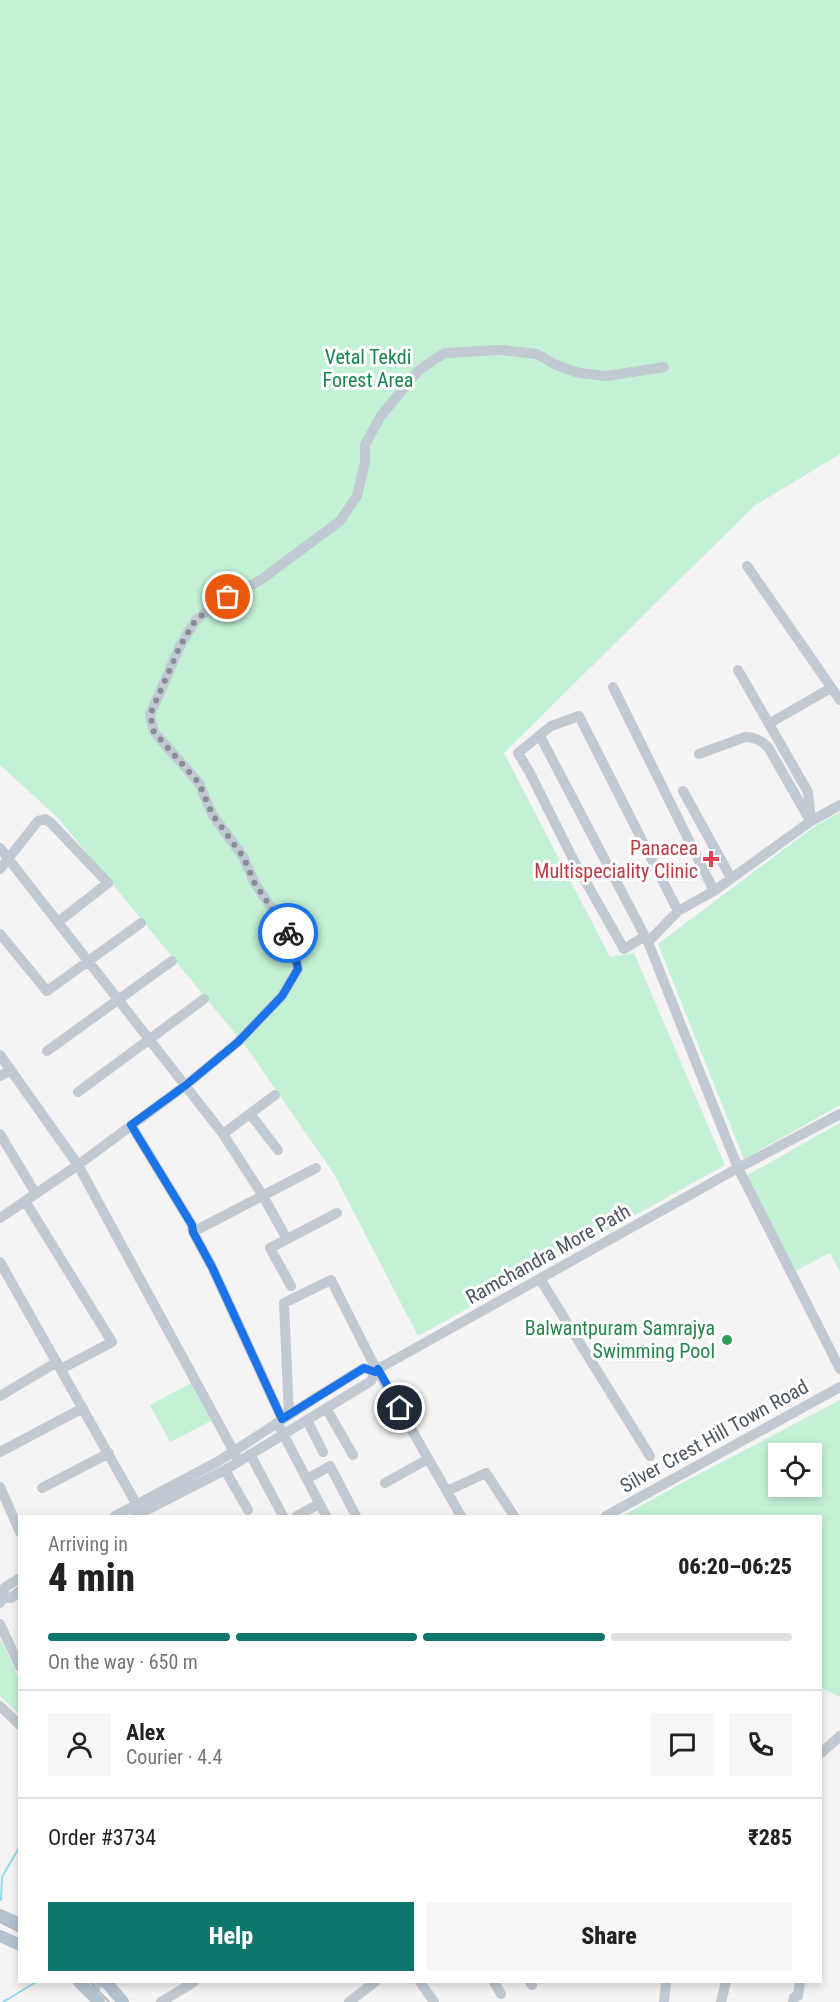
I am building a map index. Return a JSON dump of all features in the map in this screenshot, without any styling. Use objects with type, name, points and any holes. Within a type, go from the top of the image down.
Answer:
[{"type":"main road","points":[[0,1915],[18,1923]]},
{"type":"main road","points":[[0,1936],[18,1945]]},
{"type":"main road","points":[[80,1983],[95,1997]]},
{"type":"main road","points":[[107,1983],[123,2002]]},
{"type":"street","points":[[0,1218],[78,1165],[186,1085],[238,1042],[282,996],[298,969],[291,937],[254,882],[244,858],[212,814],[199,783],[154,732],[150,715],[180,646],[195,621],[212,607],[262,579],[340,521],[357,496],[365,462],[365,445],[381,417],[417,372],[445,353],[501,350],[537,354],[556,365],[579,373],[607,376],[664,367]]},
{"type":"street","points":[[747,566],[840,700]]},
{"type":"street","points":[[738,670],[808,792],[811,821]]},
{"type":"street","points":[[613,687],[714,891]]},
{"type":"street","points":[[770,723],[831,688]]},
{"type":"street","points":[[678,911],[579,716],[551,726],[518,753],[574,861],[624,949],[647,939],[678,911],[714,891],[811,821],[840,805]]},
{"type":"street","points":[[540,736],[647,939],[738,1168],[840,1369]]},
{"type":"street","points":[[699,754],[745,737],[759,740],[768,747],[811,821]]},
{"type":"street","points":[[683,791],[731,878]]},
{"type":"street","points":[[0,869],[38,821],[45,819],[108,884],[58,922]]},
{"type":"street","points":[[0,848],[224,1134],[287,1239]]},
{"type":"street","points":[[0,934],[47,991],[141,923]]},
{"type":"street","points":[[47,1051],[172,961]]},
{"type":"street","points":[[78,1092],[204,999]]},
{"type":"street","points":[[0,1055],[78,1165],[236,1456]]},
{"type":"street","points":[[0,1076],[11,1070]]},
{"type":"street","points":[[224,1134],[275,1095]]},
{"type":"street","points":[[250,1114],[278,1150]]},
{"type":"street","name":"Ramchandra More Path","points":[[140,1512],[219,1461],[250,1454],[371,1381],[376,1370],[738,1168],[840,1114]]},
{"type":"street","points":[[131,1125],[192,1225],[193,1232],[212,1267],[282,1419]]},
{"type":"street","points":[[0,1134],[36,1194]]},
{"type":"street","points":[[193,1232],[316,1168]]},
{"type":"street","points":[[0,1396],[59,1365],[112,1341],[25,1201]]},
{"type":"street","points":[[291,1286],[270,1248],[337,1213]]},
{"type":"street","points":[[0,1262],[140,1512]]},
{"type":"street","points":[[540,1279],[650,1456]]},
{"type":"street","points":[[326,1515],[283,1434],[284,1303],[331,1280],[376,1370],[460,1515]]},
{"type":"street","name":"Ramchandra More Path","points":[[121,1515],[140,1512],[225,1470],[236,1456],[282,1419],[364,1368],[376,1370]]},
{"type":"street","name":"Silver Crest Hill Town Road","points":[[608,1515],[840,1387]]},
{"type":"street","points":[[0,1452],[83,1408]]},
{"type":"street","points":[[326,1408],[353,1455]]},
{"type":"street","points":[[306,1420],[322,1452]]},
{"type":"street","points":[[42,1488],[109,1453]]},
{"type":"street","points":[[250,1454],[282,1515]]},
{"type":"street","points":[[385,1483],[428,1459]]},
{"type":"street","points":[[307,1479],[330,1466],[355,1515]]},
{"type":"street","points":[[225,1470],[248,1510]]},
{"type":"street","points":[[447,1491],[486,1473],[512,1515]]},
{"type":"street","points":[[0,1487],[18,1528]]},
{"type":"street","points":[[299,1515],[320,1504]]},
{"type":"street","points":[[18,1579],[5,1587],[2,1600],[11,1598],[18,1593]]},
{"type":"street","points":[[0,1624],[16,1652]]},
{"type":"street","points":[[0,1706],[18,1723]]},
{"type":"street","points":[[822,1752],[840,1736]]},
{"type":"street","points":[[161,2002],[192,1983]]},
{"type":"street","points":[[348,2002],[374,1983]]},
{"type":"street","points":[[421,1983],[434,2002]]},
{"type":"street","points":[[495,1983],[501,1994]]},
{"type":"street","points":[[664,2002],[666,1983]]},
{"type":"street","points":[[721,2002],[726,1983]]},
{"type":"street","points":[[793,2002],[794,1997],[798,1996],[800,1983]]},
{"type":"green space","name":"Vetal Tekdi Forest Area","points":[[0,0],[840,0],[840,454],[754,506],[504,753],[610,957],[634,953],[725,1165],[418,1336],[334,1174],[247,1048],[58,818],[0,765]]},
{"type":"green space","points":[[840,812],[840,1105],[744,1159],[658,944],[815,826]]},
{"type":"green space","points":[[840,1123],[840,1272],[830,1253],[793,1272],[746,1176]]},
{"type":"green space","points":[[191,1383],[211,1421],[170,1442],[150,1405]]},
{"type":"green space","points":[[840,1400],[840,1697],[822,1688],[822,1515],[624,1515]]},
{"type":"green space","points":[[0,1638],[18,1676],[18,1713],[0,1696]]},
{"type":"waterway","points":[[1,1900],[2,1877],[18,1849]]},
{"type":"waterway","points":[[3,2002],[34,1983]]},
{"type":"railway","points":[[0,1922],[18,1931]]},
{"type":"railway","points":[[91,1983],[109,2002]]},
{"type":"way so far","points":[[228,597],[195,621],[180,646],[150,715],[154,732],[199,783],[212,814],[244,858],[254,882],[288,933]]},
{"type":"place","name":"Panacea Multispeciality Clinic","points":[[711,859]]},
{"type":"place","name":"Balwantpuram Samrajya Swimming Pool","points":[[727,1340]]},
{"type":"route","points":[[288,933],[291,937],[298,969],[282,996],[238,1042],[186,1085],[131,1125],[192,1225],[193,1232],[212,1267],[282,1419],[364,1368],[375,1372],[378,1369],[400,1408]]}]
